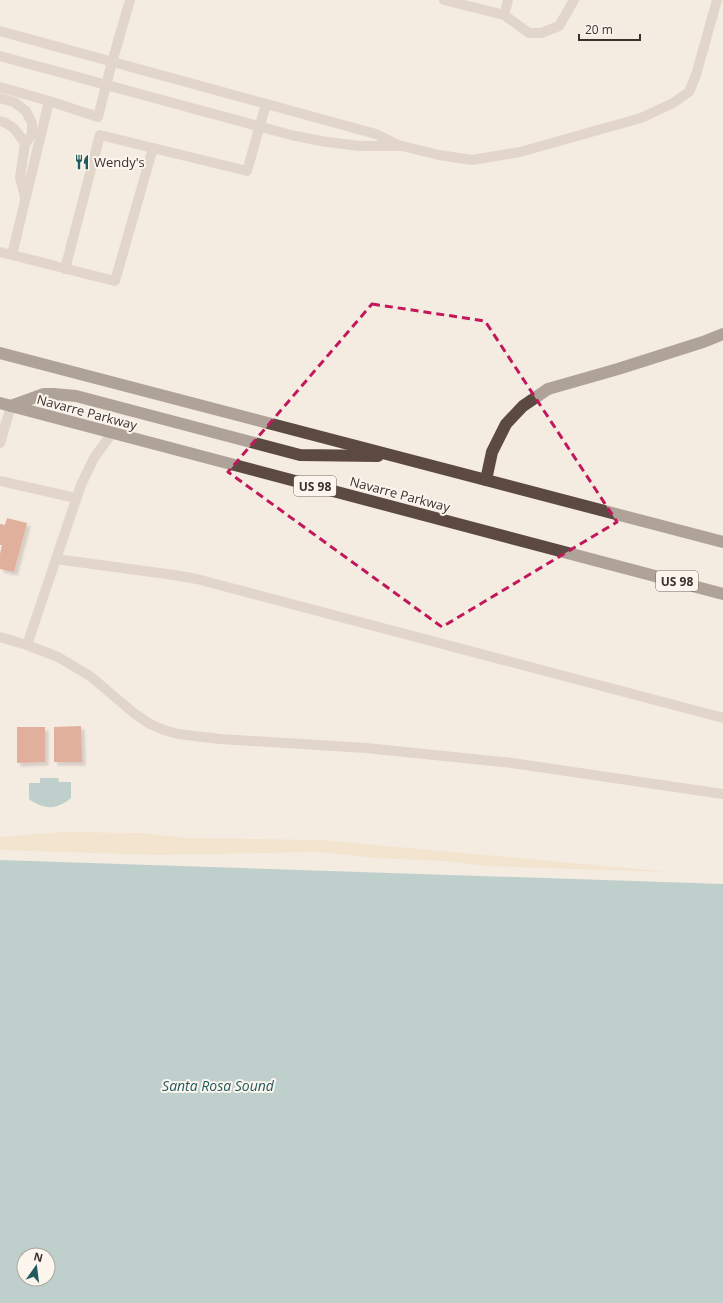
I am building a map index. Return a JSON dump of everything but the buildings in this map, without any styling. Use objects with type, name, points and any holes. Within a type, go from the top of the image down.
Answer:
[{"type":"highway","points":[[486,480],[492,452],[506,424],[522,406],[548,389],[618,369],[703,342],[723,334]]},
{"type":"highway","points":[[0,353],[723,542]]},
{"type":"highway","points":[[6,405],[44,394],[64,395],[87,399],[300,455],[397,457]]},
{"type":"highway","name":"Navarre Parkway","points":[[6,405],[723,594]]},
{"type":"street","points":[[65,269],[100,135],[98,118],[130,0]]},
{"type":"street","points":[[444,0],[504,15],[529,33],[541,33],[559,26],[574,0]]},
{"type":"street","points":[[504,15],[508,0]]},
{"type":"street","points":[[0,31],[376,134],[402,146],[439,155],[472,160],[520,152],[640,118],[673,103],[689,92],[694,81],[717,0]]},
{"type":"street","points":[[0,56],[321,141],[359,146],[402,146]]},
{"type":"street","points":[[0,87],[49,101],[98,118]]},
{"type":"street","points":[[0,98],[14,102],[26,111],[32,123],[32,134],[25,144],[20,177],[26,199]]},
{"type":"street","points":[[12,255],[49,101]]},
{"type":"street","points":[[100,135],[248,171],[266,104]]},
{"type":"street","points":[[0,121],[6,122],[14,127],[25,144]]},
{"type":"street","points":[[0,252],[115,281],[153,148]]},
{"type":"street","points":[[0,443],[6,405]]},
{"type":"street","points":[[28,645],[81,485],[94,458],[112,433]]},
{"type":"street","points":[[0,480],[76,498]]},
{"type":"street","points":[[56,559],[196,579],[723,718]]},
{"type":"street","points":[[0,637],[28,645],[58,657],[90,676],[109,694],[150,724],[178,734],[220,739],[366,748],[512,763],[723,794]]},
{"type":"highlighted area","points":[[372,304],[485,321],[617,522],[442,627],[228,472]]},
{"type":"sand","points":[[63,832],[141,833],[186,838],[322,840],[670,872],[485,866],[445,861],[377,858],[318,852],[155,855],[0,850],[0,837]]},
{"type":"water","points":[[40,778],[58,778],[59,782],[71,782],[71,798],[61,805],[50,807],[45,807],[35,803],[29,799],[29,783],[40,783]]},
{"type":"water","name":"Santa Rosa Sound","points":[[0,860],[723,884],[723,1303],[0,1303]]},
{"type":"place","name":"Wendy's","points":[[82,162]]}]
